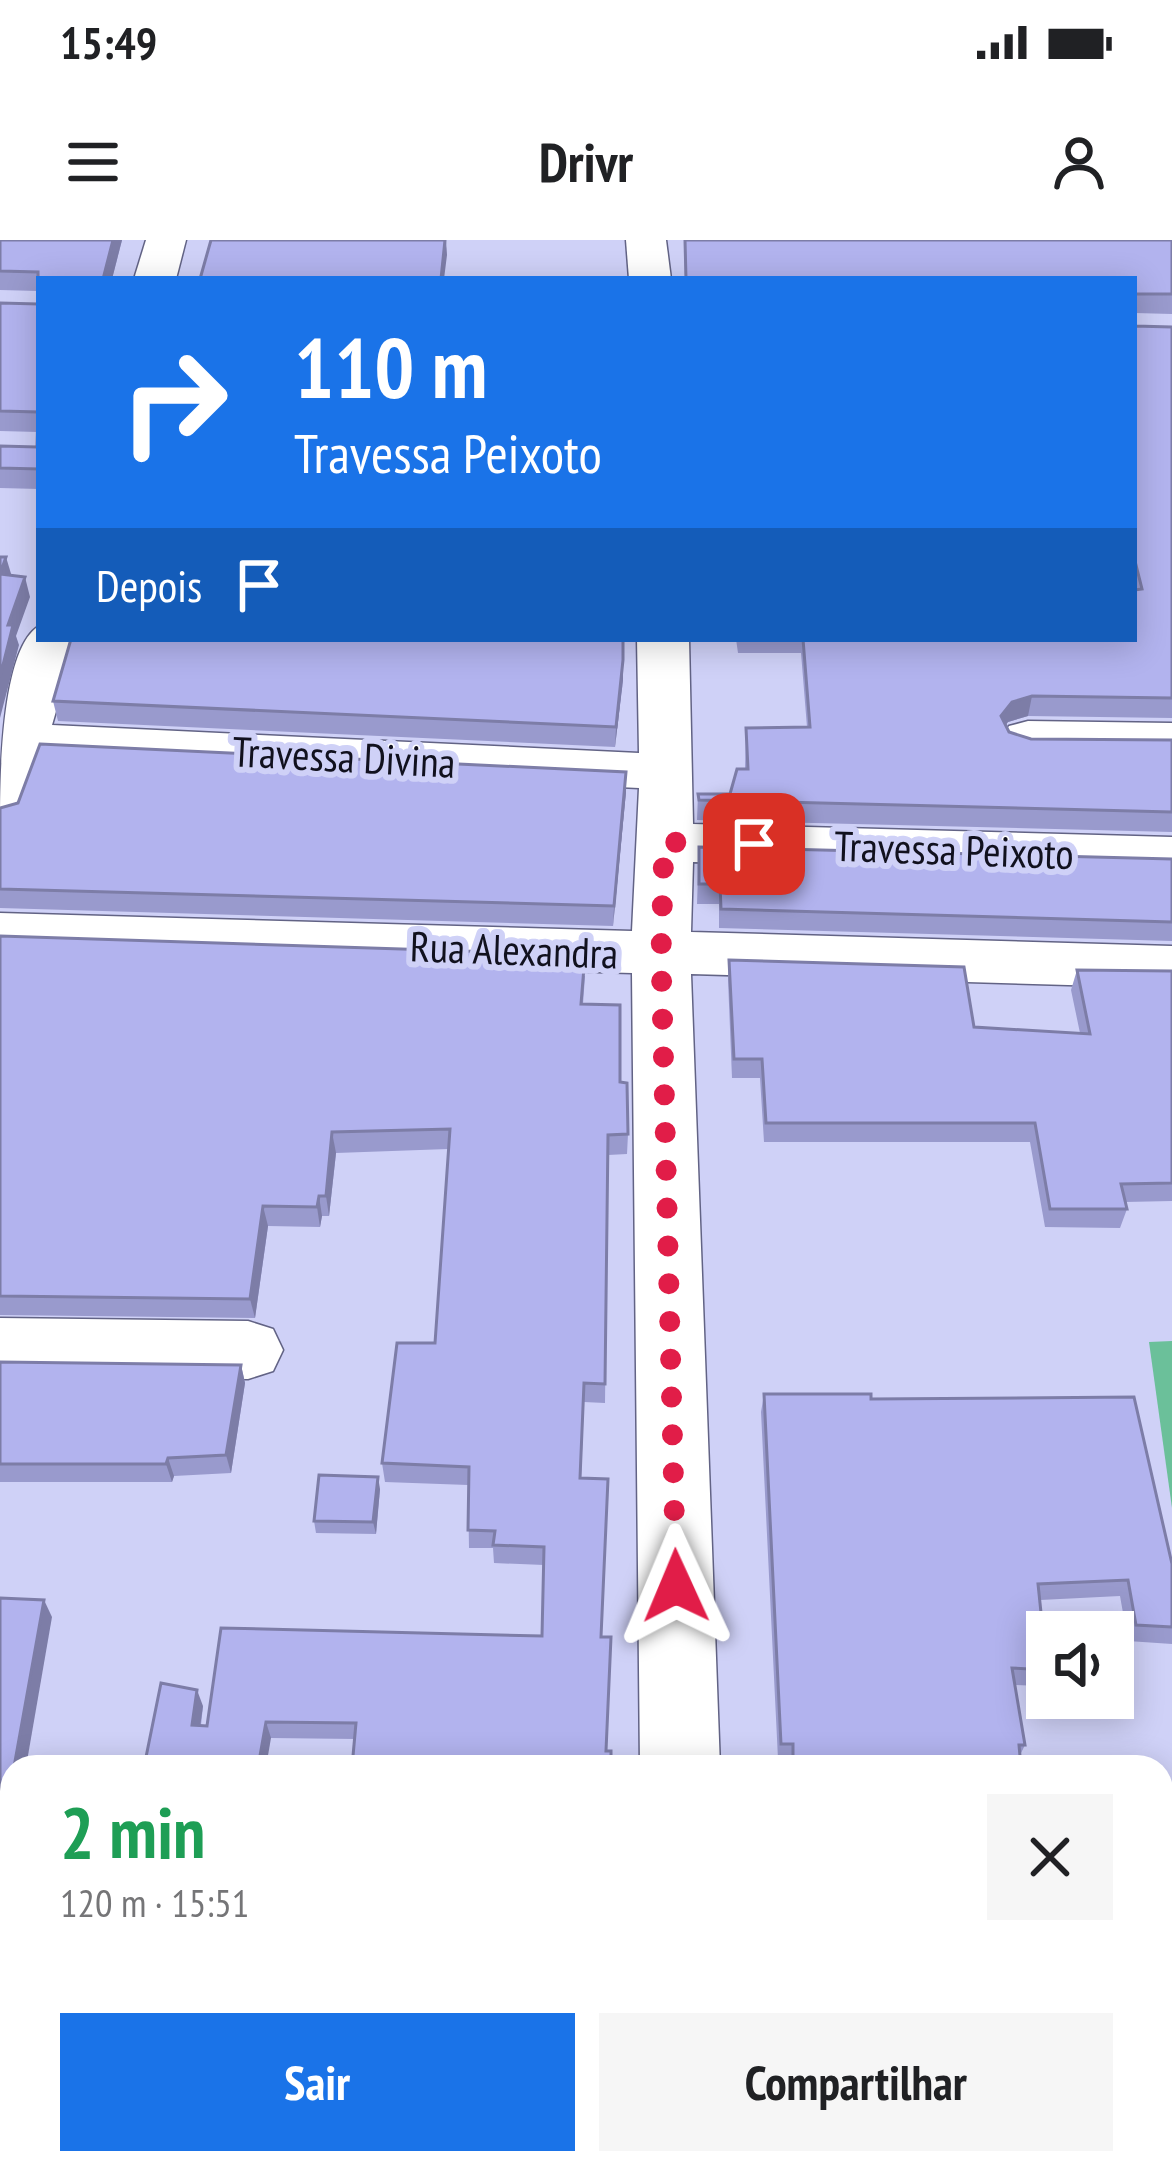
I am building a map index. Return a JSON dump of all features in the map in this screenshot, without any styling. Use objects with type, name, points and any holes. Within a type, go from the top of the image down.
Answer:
[{"type":"street","points":[[156,276],[166,240]]},
{"type":"street","points":[[646,240],[650,276]]},
{"type":"street","points":[[0,808],[50,642]]},
{"type":"street","points":[[663,642],[667,772],[661,954],[680,1755]]},
{"type":"street","points":[[1028,738],[1172,740]]},
{"type":"street","name":"Travessa Divina","points":[[21,741],[667,772]]},
{"type":"street","name":"Travessa Peixoto","points":[[664,842],[1172,856]]},
{"type":"street","name":"Rua Alexandra","points":[[0,934],[1172,967]]},
{"type":"street","points":[[0,1347],[248,1350]]},
{"type":"green space","points":[[1172,1341],[1172,1508],[1149,1342]]},
{"type":"building","points":[[0,240],[113,240],[104,276],[0,271]]},
{"type":"building","points":[[211,240],[445,240],[441,276],[201,276]]},
{"type":"building","points":[[685,240],[1172,240],[1172,294],[1137,294],[1137,276],[686,276]]},
{"type":"building","points":[[0,303],[36,304],[36,412],[0,411]]},
{"type":"building","points":[[1137,326],[1172,327],[1172,698],[1032,696],[1012,702],[1001,716],[1009,732],[1031,739],[1172,740],[1172,812],[699,800],[698,794],[730,794],[737,769],[748,769],[746,728],[810,727],[803,642],[1137,642],[1137,590],[1142,589],[1137,569]]},
{"type":"building","points":[[0,446],[36,447],[36,469],[0,468]]},
{"type":"building","points":[[0,574],[25,577],[8,625],[13,625],[0,677]]},
{"type":"building","points":[[70,642],[623,642],[616,727],[53,701]]},
{"type":"building","points":[[40,744],[626,772],[614,906],[0,889],[0,808],[18,803]]},
{"type":"building","points":[[699,847],[1172,859],[1172,922],[721,909],[720,884],[699,884]]},
{"type":"building","points":[[0,936],[585,955],[581,1004],[620,1005],[620,1082],[627,1083],[628,1134],[608,1135],[605,1384],[584,1383],[580,1478],[608,1479],[601,1637],[611,1637],[606,1751],[611,1755],[353,1755],[356,1723],[266,1722],[260,1755],[146,1755],[161,1683],[197,1690],[192,1725],[207,1726],[221,1628],[542,1636],[544,1547],[493,1545],[495,1531],[468,1530],[469,1467],[382,1463],[397,1343],[435,1343],[450,1129],[332,1132],[326,1196],[319,1196],[317,1207],[263,1206],[250,1299],[0,1296]]},
{"type":"building","points":[[729,960],[964,967],[974,1027],[1090,1034],[1077,970],[1172,971],[1172,1183],[1121,1184],[1127,1209],[1050,1209],[1035,1123],[766,1123],[762,1059],[734,1059]]},
{"type":"building","points":[[0,1362],[241,1365],[226,1455],[168,1458],[166,1464],[0,1464]]},
{"type":"building","points":[[764,1394],[871,1394],[871,1399],[1134,1397],[1172,1564],[1172,1627],[1136,1625],[1128,1580],[1038,1584],[1041,1611],[1026,1611],[1026,1669],[1012,1668],[1025,1745],[1019,1745],[1020,1755],[793,1755],[793,1744],[781,1744]]},
{"type":"building","points":[[319,1475],[378,1477],[373,1522],[314,1521]]},
{"type":"building","points":[[0,1598],[44,1600],[16,1755],[0,1755]]},
{"type":"route","points":[[676,1586],[661,954],[664,842],[754,844]]}]
